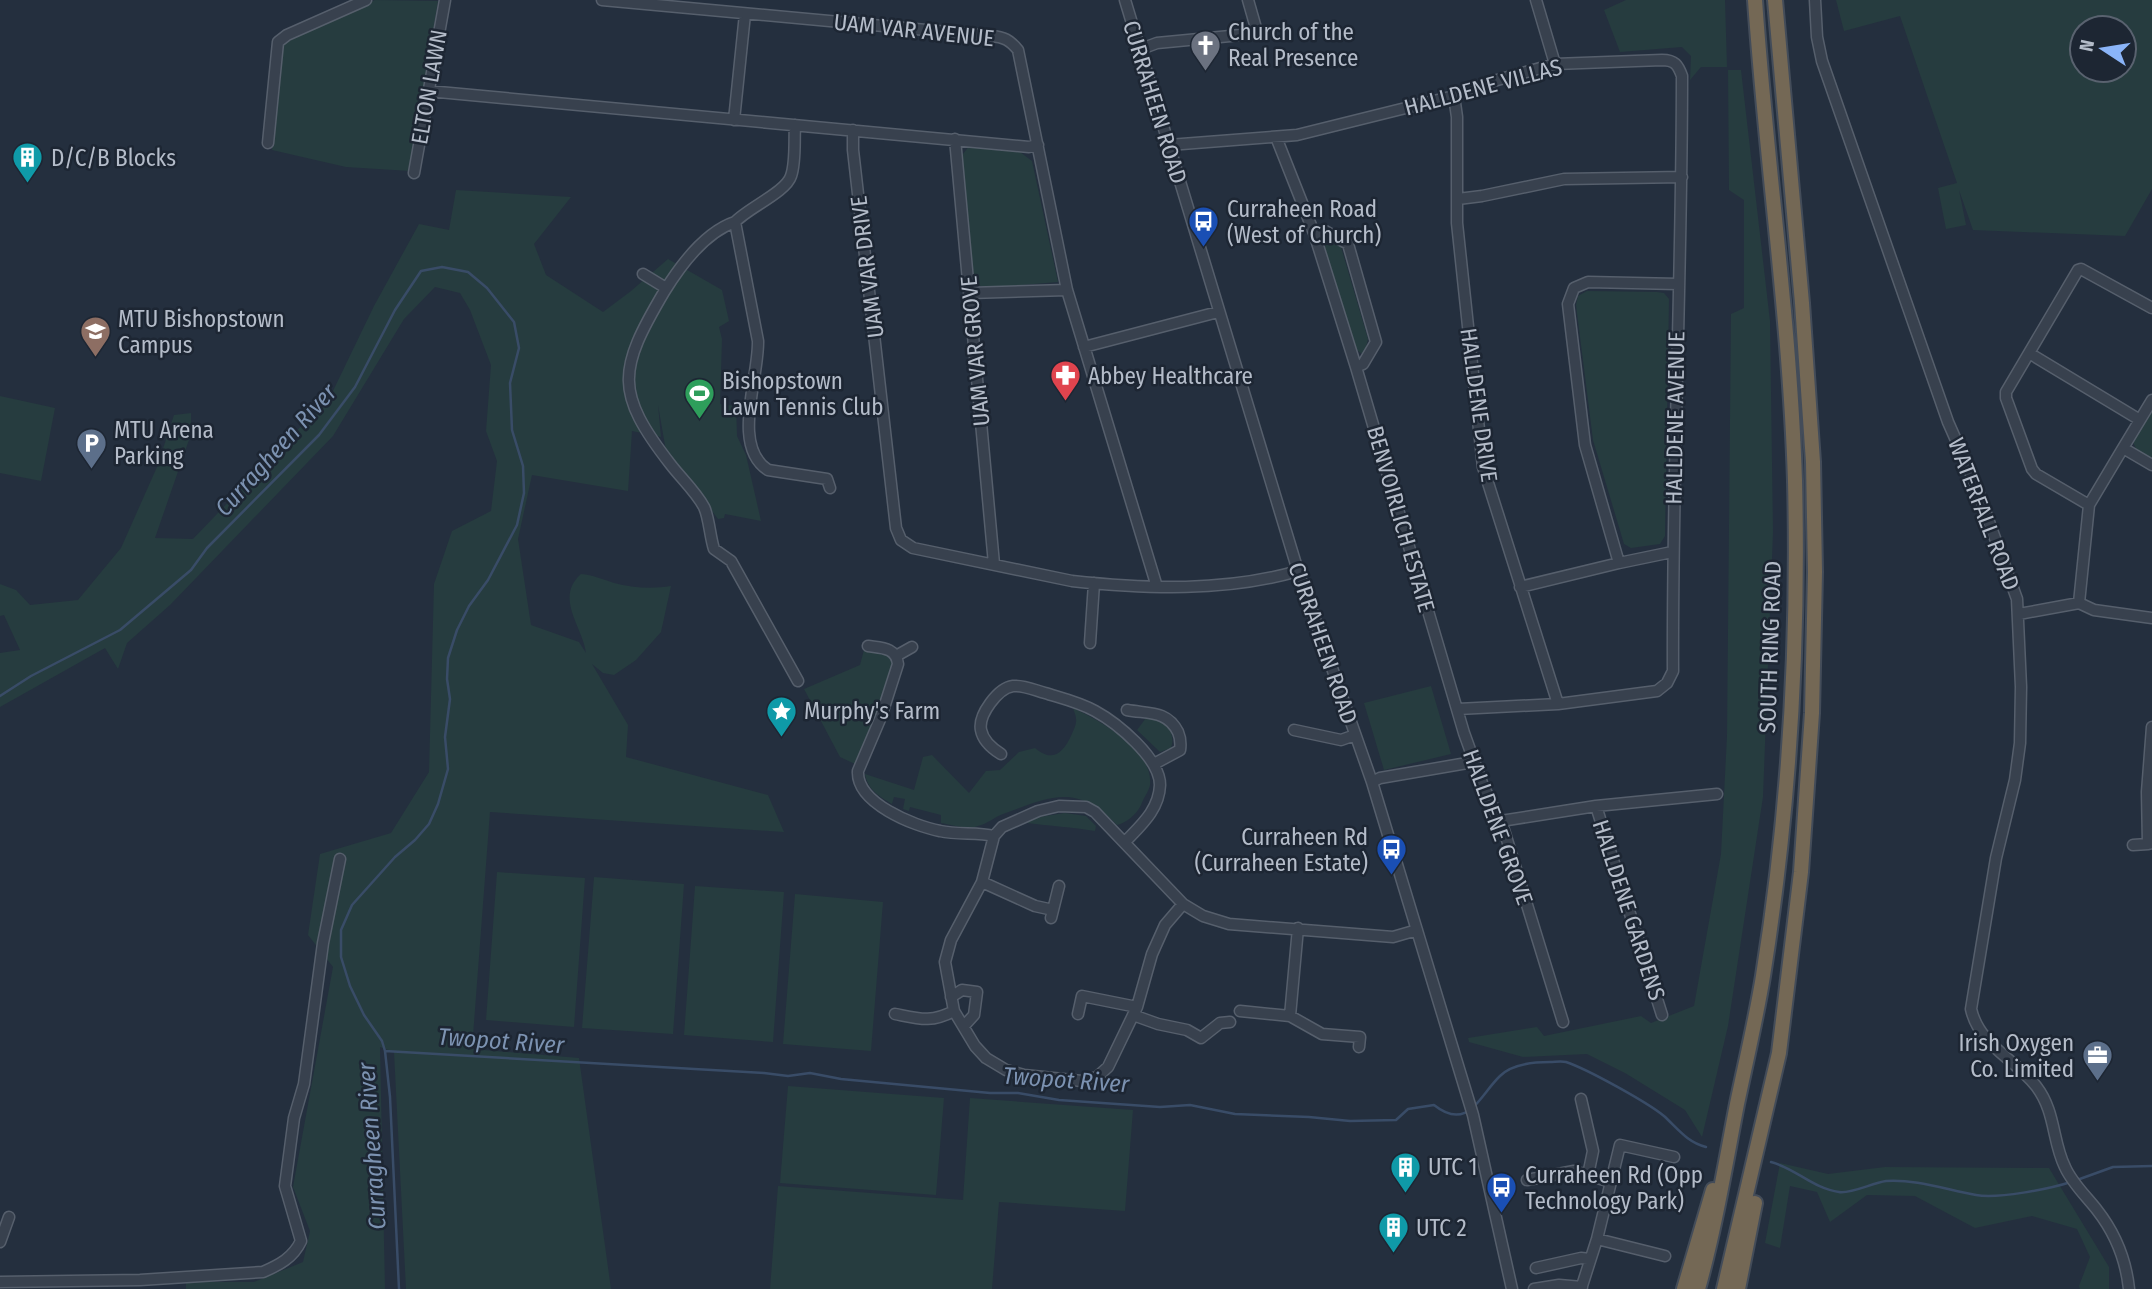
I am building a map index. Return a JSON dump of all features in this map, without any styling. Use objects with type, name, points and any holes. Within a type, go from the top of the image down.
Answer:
[{"type":"highway","name":"SOUTH RING ROAD","points":[[1698,1289],[1724,1182],[1763,977],[1779,857],[1789,747],[1796,583],[1791,399],[1755,0]]},
{"type":"highway","name":"SOUTH RING ROAD","points":[[1724,1289],[1779,1053],[1801,872],[1810,770],[1815,572],[1814,482],[1807,368],[1775,0]]},
{"type":"highway","points":[[1781,0],[1782,76]]},
{"type":"highway","points":[[1738,1289],[1768,1136],[1779,1053]]},
{"type":"highway","points":[[1684,1289],[1736,1110]]},
{"type":"street","points":[[268,143],[278,42],[287,35],[366,0]]},
{"type":"street","name":"ELTON LAWN","points":[[414,173],[445,0]]},
{"type":"street","name":"UAM VAR AVENUE","points":[[603,0],[1003,37],[1012,42],[1018,50],[1067,290],[1157,587]]},
{"type":"street","name":"CURRAHEEN ROAD","points":[[1125,0],[1298,571],[1372,782],[1473,1115],[1512,1289]]},
{"type":"street","points":[[1141,49],[1157,43],[1251,34],[1256,29],[1248,0]]},
{"type":"street","points":[[1536,0],[1556,64]]},
{"type":"street","name":"WATERFALL ROAD","points":[[1815,0],[1816,37],[1822,61],[1948,422],[1975,483],[2013,583],[2019,614],[2020,743],[2015,780],[1994,870],[1971,1009],[1974,1022],[1980,1033],[2038,1088],[2055,1125],[2062,1161],[2115,1237],[2129,1289]]},
{"type":"street","points":[[734,120],[745,14]]},
{"type":"street","name":"HALLDENE VILLAS","points":[[1169,145],[1297,135],[1454,96],[1490,82],[1556,64],[1671,60],[1678,65],[1682,76]]},
{"type":"street","name":"HALLDENE AVENUE","points":[[1458,709],[1558,704],[1657,691],[1667,682],[1673,671],[1672,552],[1682,177],[1682,76]]},
{"type":"street","points":[[428,92],[1038,145]]},
{"type":"street","name":"HALLDENE DRIVE","points":[[1454,96],[1457,117],[1457,223],[1483,467],[1558,704]]},
{"type":"street","points":[[795,125],[792,175],[786,185],[745,211],[735,222],[723,226],[693,253],[666,288],[644,326],[628,366],[628,385],[636,413],[653,443],[705,508],[713,549],[731,561],[798,681]]},
{"type":"street","name":"UAM VAR DRIVE","points":[[853,130],[853,150],[896,528],[901,540],[913,548],[1072,581],[1094,583],[1196,588],[1283,576],[1298,571]]},
{"type":"street","name":"BENVOIRLICH ESTATE","points":[[1276,137],[1314,233],[1446,671]]},
{"type":"street","name":"UAM VAR GROVE","points":[[955,139],[994,564]]},
{"type":"street","points":[[1458,199],[1564,179],[1682,177]]},
{"type":"street","points":[[735,222],[758,341],[748,431],[750,444],[761,466],[768,470],[828,480],[830,488]]},
{"type":"street","points":[[1314,233],[1325,231],[1348,244],[1376,342],[1363,364],[1356,367]]},
{"type":"street","points":[[2089,505],[2032,469],[2006,398],[2078,270],[2081,269],[2152,308]]},
{"type":"street","points":[[643,274],[666,288]]},
{"type":"street","points":[[1619,563],[1585,445],[1568,303],[1574,288],[1588,282],[1678,284]]},
{"type":"street","points":[[970,293],[1067,290]]},
{"type":"street","points":[[1084,347],[1218,312]]},
{"type":"street","points":[[2029,353],[2140,419]]},
{"type":"street","points":[[2079,603],[2089,505],[2152,400]]},
{"type":"street","points":[[2123,448],[2152,465]]},
{"type":"street","points":[[1520,587],[1672,552]]},
{"type":"street","points":[[1090,643],[1094,583]]},
{"type":"street","points":[[2019,614],[2079,603],[2094,610],[2152,618]]},
{"type":"street","points":[[868,646],[888,649],[896,656],[898,664],[891,689],[858,771],[862,787],[879,805],[915,824],[941,831],[994,836]]},
{"type":"street","points":[[896,656],[912,647]]},
{"type":"street","name":"HALLDENE GROVE","points":[[1446,671],[1474,762],[1501,821],[1563,1022]]},
{"type":"street","points":[[1001,754],[982,735],[981,724],[996,695],[1010,687],[1022,686],[1096,711],[1140,746],[1154,764],[1160,782],[1158,800],[1149,817],[1125,842]]},
{"type":"street","points":[[1127,710],[1163,715],[1177,731],[1180,750],[1154,764]]},
{"type":"street","points":[[2133,845],[2150,843],[2147,792],[2152,727]]},
{"type":"street","points":[[1294,730],[1341,740],[1355,735]]},
{"type":"street","points":[[1372,782],[1380,778],[1474,762]]},
{"type":"street","points":[[1501,821],[1596,806],[1717,794]]},
{"type":"street","points":[[1183,904],[1166,925],[1152,954],[1135,1011],[1108,1067],[1097,1077],[1083,1081],[1024,1075],[1006,1070],[986,1058],[975,1046],[954,1011],[946,962],[951,940],[982,882],[994,836],[1002,827],[1038,811],[1059,806],[1086,807],[1096,812],[1183,904],[1203,916],[1229,924],[1393,937],[1417,930]]},
{"type":"street","name":"HALLDENE GARDENS","points":[[1596,806],[1662,1015]]},
{"type":"street","points":[[0,1282],[140,1280],[263,1272],[296,1252],[301,1241],[285,1186],[294,1118],[304,1084],[323,943],[340,859]]},
{"type":"street","points":[[982,882],[1052,914],[1059,886]]},
{"type":"street","points":[[1290,1016],[1298,928]]},
{"type":"street","points":[[951,997],[962,990],[977,992],[974,1015],[964,1026]]},
{"type":"street","points":[[1078,1014],[1082,996],[1135,1011],[1158,1024],[1187,1030],[1201,1038],[1220,1023],[1230,1022]]},
{"type":"street","points":[[895,1014],[927,1021],[954,1011]]},
{"type":"street","points":[[1240,1011],[1290,1016],[1322,1034],[1360,1037],[1359,1047]]},
{"type":"street","points":[[1581,1099],[1593,1151],[1588,1175]]},
{"type":"street","points":[[1534,1289],[1559,1284],[1582,1288],[1620,1145],[1674,1157]]},
{"type":"street","points":[[1527,1180],[1574,1171],[1611,1182]]},
{"type":"street","points":[[0,1242],[9,1217]]},
{"type":"street","points":[[1597,1239],[1665,1256]]},
{"type":"street","points":[[1536,1268],[1581,1258],[1590,1259]]},
{"type":"green space","points":[[375,0],[438,1],[410,171],[346,167],[272,150],[284,43]]},
{"type":"green space","points":[[1626,0],[1725,0],[1727,67],[1701,67],[1690,80],[1691,56],[1682,47],[1620,52],[1604,10]]},
{"type":"green space","points":[[1836,0],[2152,0],[2152,189],[2125,236],[1973,230],[1959,190],[1966,225],[1946,229],[1938,188],[1957,183],[1900,16],[1844,31]]},
{"type":"green space","points":[[1728,70],[1741,70],[1770,321],[1773,532],[1763,797],[1728,1026],[1702,1137],[1685,1110],[1625,1073],[1587,1054],[1523,1057],[1469,1042],[1468,1038],[1537,1027],[1544,1036],[1641,1016],[1651,1023],[1694,1006],[1721,854],[1727,736],[1731,314],[1744,308],[1744,200],[1729,190]]},
{"type":"green space","points":[[970,145],[1020,152],[1032,161],[1058,282],[987,288],[978,285],[973,278],[962,162],[963,154]]},
{"type":"green space","points":[[456,190],[571,197],[534,244],[546,275],[603,312],[668,259],[722,290],[729,321],[719,327],[722,339],[720,404],[736,406],[737,436],[746,455],[761,521],[725,514],[724,518],[718,519],[666,451],[658,405],[661,437],[632,431],[628,491],[532,475],[518,539],[531,625],[579,642],[586,653],[570,603],[573,583],[581,574],[628,586],[671,586],[661,632],[636,660],[614,675],[603,673],[592,664],[628,725],[626,757],[768,795],[784,832],[490,812],[472,1049],[579,1058],[611,1289],[406,1289],[394,1052],[380,1047],[385,1289],[186,1289],[186,1282],[254,1282],[303,1262],[310,1231],[293,1187],[333,967],[308,935],[320,854],[391,833],[429,772],[434,584],[452,531],[491,511],[497,461],[486,431],[491,365],[470,310],[460,293],[435,287],[404,319],[333,436],[170,605],[127,643],[118,669],[105,648],[0,707],[0,653],[20,650],[4,615],[0,616],[0,584],[16,590],[30,605],[78,600],[121,548],[157,467],[174,415],[191,413],[191,434],[155,538],[193,539],[331,395],[374,306],[419,224],[449,230]]},
{"type":"green space","points":[[1322,237],[1341,247],[1368,339],[1364,355],[1355,349]]},
{"type":"green space","points":[[1587,291],[1657,292],[1664,293],[1669,299],[1665,536],[1660,544],[1631,548],[1624,544],[1593,440],[1576,305],[1578,296]]},
{"type":"green space","points":[[0,396],[55,408],[41,481],[0,473]]},
{"type":"green space","points":[[2152,409],[2152,460],[2137,451],[2133,442]]},
{"type":"green space","points":[[864,650],[887,652],[893,666],[880,707],[855,764],[840,757],[804,689],[860,665]]},
{"type":"green space","points":[[1431,686],[1451,754],[1384,770],[1364,703]]},
{"type":"green space","points":[[1073,708],[1123,738],[1134,748],[1149,772],[1150,785],[1139,808],[1131,818],[1120,824],[1117,825],[1089,803],[1063,797],[1036,802],[985,824],[969,828],[959,827],[941,823],[941,815],[910,807],[909,811],[903,809],[905,799],[894,797],[892,804],[875,792],[866,780],[865,774],[914,790],[923,757],[932,755],[969,793],[986,771],[1000,770],[1019,752],[1035,748],[1052,755],[1061,751],[1075,725]]},
{"type":"green space","points":[[1146,718],[1158,720],[1167,726],[1172,736],[1171,748],[1160,752],[1137,730]]},
{"type":"green space","points":[[1065,813],[1086,816],[1096,826],[1095,831],[1027,823],[1039,817]]},
{"type":"green space","points":[[497,872],[585,878],[574,1027],[486,1020]]},
{"type":"green space","points":[[594,877],[684,884],[673,1034],[582,1028]]},
{"type":"green space","points":[[695,886],[784,892],[773,1042],[684,1035]]},
{"type":"green space","points":[[795,894],[883,902],[871,1051],[783,1044]]},
{"type":"green space","points":[[788,1086],[944,1098],[936,1195],[780,1183]]},
{"type":"green space","points":[[970,1098],[1133,1110],[1125,1211],[999,1202],[992,1289],[770,1289],[778,1186],[963,1200]]},
{"type":"green space","points":[[1780,1163],[1828,1174],[1885,1167],[2049,1168],[2109,1267],[2109,1289],[2080,1289],[2090,1257],[2077,1229],[2032,1216],[1975,1228],[1915,1196],[1867,1195],[1830,1222],[1817,1192],[1790,1186],[1780,1248],[1765,1243]]},
{"type":"waterway","name":"Curragheen River","points":[[0,696],[31,676],[120,630],[191,570],[207,548],[319,435],[355,387],[395,310],[421,271],[442,267],[468,272],[487,288],[514,322],[519,348],[510,383],[512,430],[523,466],[524,493],[517,525],[488,580],[469,606],[457,630],[448,658],[450,699],[445,737],[448,769],[429,824],[352,905],[341,930],[341,957],[350,986],[385,1051],[390,1097],[399,1289]]},
{"type":"waterway","name":"Twopot River","points":[[385,1051],[788,1076],[810,1073],[841,1079],[990,1093],[1018,1093],[1059,1100],[1160,1107],[1190,1105],[1235,1114],[1350,1121],[1396,1120],[1408,1109],[1434,1105],[1456,1115],[1464,1113],[1472,1108],[1505,1072],[1530,1063],[1564,1062],[1602,1078],[1644,1103],[1664,1116],[1688,1138],[1706,1147]]},
{"type":"waterway","points":[[1771,1162],[1821,1187],[1839,1192],[1897,1181],[1976,1195],[1997,1196],[2071,1182]]},
{"type":"waterway","points":[[2077,1180],[2113,1167],[2152,1166]]},
{"type":"place","name":"Church of the Real Presence","points":[[1205,72]]},
{"type":"place","name":"D/C/B Blocks","points":[[28,185]]},
{"type":"place","name":"Curraheen Road (West of Church)","points":[[1204,249]]},
{"type":"place","name":"MTU Bishopstown Campus","points":[[95,359]]},
{"type":"place","name":"Abbey Healthcare","points":[[1065,403]]},
{"type":"place","name":"Bishopstown Lawn Tennis Club","points":[[699,421]]},
{"type":"place","name":"MTU Arena Parking","points":[[91,470]]},
{"type":"place","name":"Murphy's Farm","points":[[781,738]]},
{"type":"place","name":"Curraheen Rd (Curraheen Estate)","points":[[1391,877]]},
{"type":"place","name":"Irish Oxygen Co. Limited","points":[[2097,1083]]},
{"type":"place","name":"UTC 1","points":[[1405,1194]]},
{"type":"place","name":"Curraheen Rd (Opp Technology Park)","points":[[1502,1215]]},
{"type":"place","name":"UTC 2","points":[[1393,1255]]}]
